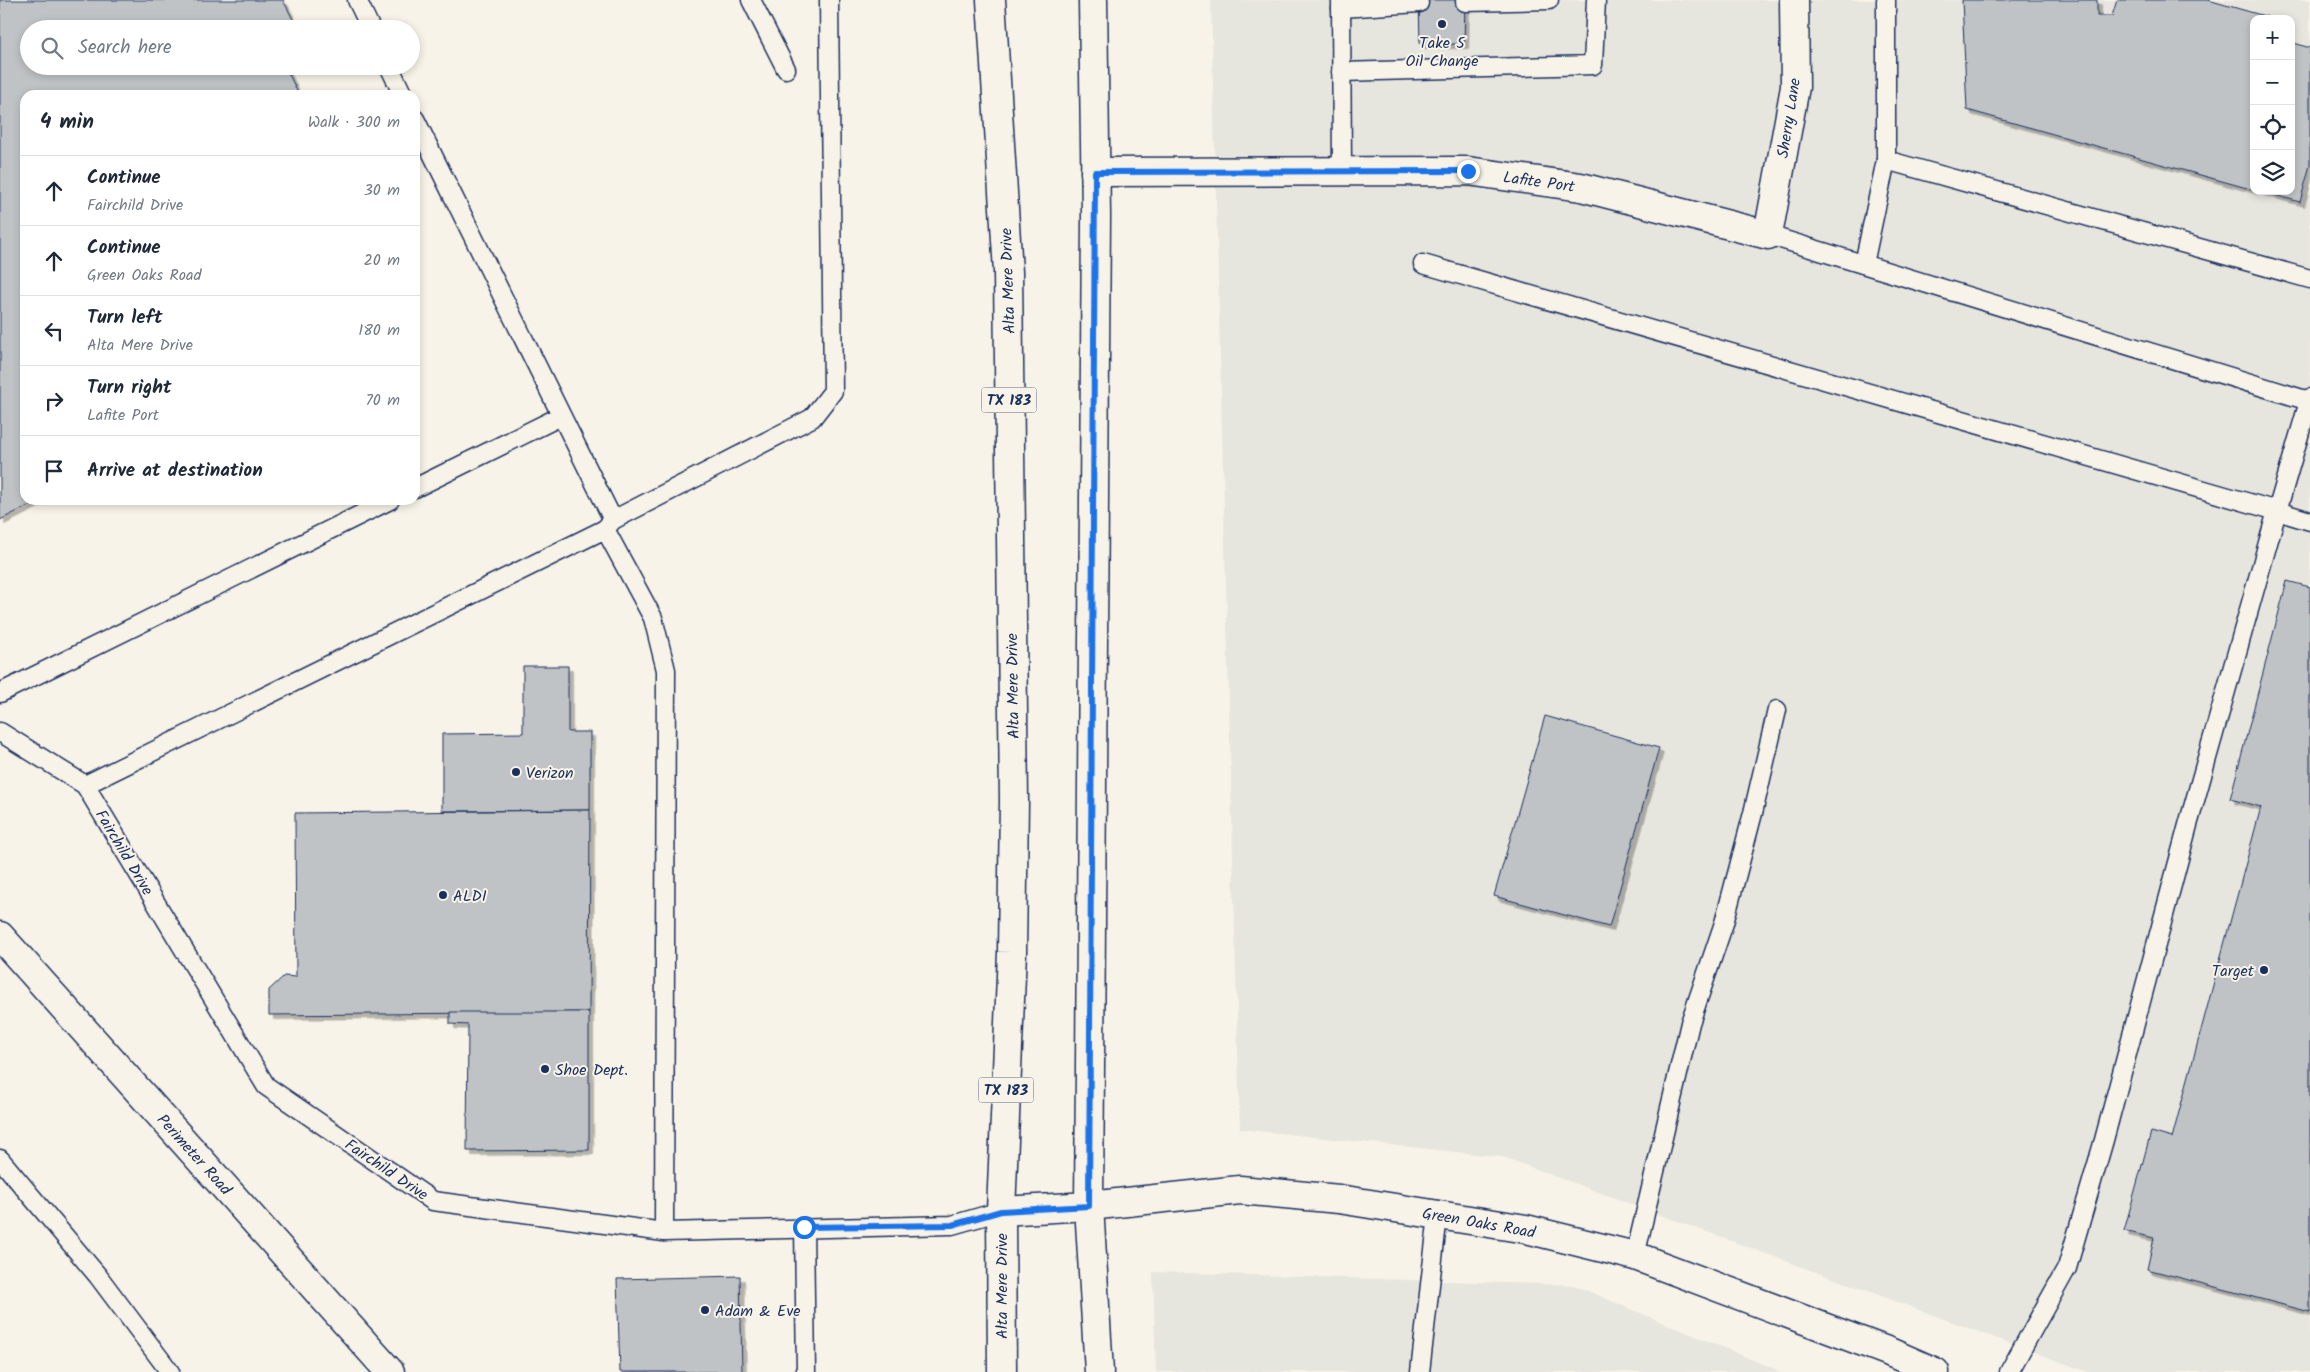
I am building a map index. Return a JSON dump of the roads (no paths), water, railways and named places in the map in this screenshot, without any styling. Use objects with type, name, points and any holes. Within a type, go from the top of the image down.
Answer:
[{"type":"main road","name":"Alta Mere Drive","points":[[991,0],[1008,272],[1014,791],[1012,952],[1001,1211],[1002,1372]]},
{"type":"main road","points":[[1093,0],[1095,172],[1089,1206],[1099,1372]]},
{"type":"main road","name":"Sherry Lane","points":[[1768,235],[1795,88],[1794,0]]},
{"type":"main road","name":"Lafite Port","points":[[1095,172],[1468,171],[1581,187],[1768,235]]},
{"type":"main road","name":"Perimeter Road","points":[[0,936],[390,1372]]},
{"type":"main road","name":"Green Oaks Road","points":[[1001,1211],[1089,1206],[1240,1190],[1339,1199],[1526,1229],[1635,1256],[1935,1372]]},
{"type":"lane","points":[[357,0],[367,20]]},
{"type":"lane","points":[[750,0],[786,69]]},
{"type":"lane","points":[[85,785],[609,525],[812,418],[833,391],[829,0]]},
{"type":"lane","points":[[1465,2],[1549,0]]},
{"type":"lane","points":[[1341,72],[1593,65],[1596,0]]},
{"type":"lane","points":[[1864,264],[1886,160],[1886,0]]},
{"type":"lane","points":[[1342,172],[1341,4],[1419,3]]},
{"type":"lane","points":[[393,75],[401,90]]},
{"type":"lane","points":[[420,129],[561,416],[653,618],[666,670],[664,1232]]},
{"type":"lane","points":[[1886,160],[2310,279]]},
{"type":"lane","points":[[1768,235],[2310,399],[2188,825],[2104,1140],[2067,1268],[2010,1372]]},
{"type":"lane","points":[[1423,264],[2310,521]]},
{"type":"lane","points":[[420,486],[561,416]]},
{"type":"lane","points":[[0,694],[380,505]]},
{"type":"lane","points":[[1635,1256],[1690,1023],[1724,923],[1754,813],[1777,710]]},
{"type":"lane","name":"Fairchild Drive","points":[[0,732],[85,785],[266,1086],[433,1201],[664,1232],[804,1227],[952,1225],[1001,1211]]},
{"type":"lane","points":[[0,1159],[98,1276],[170,1372]]},
{"type":"lane","points":[[1420,1372],[1438,1215]]},
{"type":"lane","points":[[804,1227],[806,1372]]},
{"type":"place","name":"Take 5 Oil Change","points":[[1442,24]]},
{"type":"place","name":"Verizon","points":[[516,772]]},
{"type":"place","name":"ALDI","points":[[443,895]]},
{"type":"place","name":"Target","points":[[2264,970]]},
{"type":"place","name":"Shoe Dept.","points":[[545,1069]]},
{"type":"place","name":"Adam & Eve","points":[[705,1310]]}]
